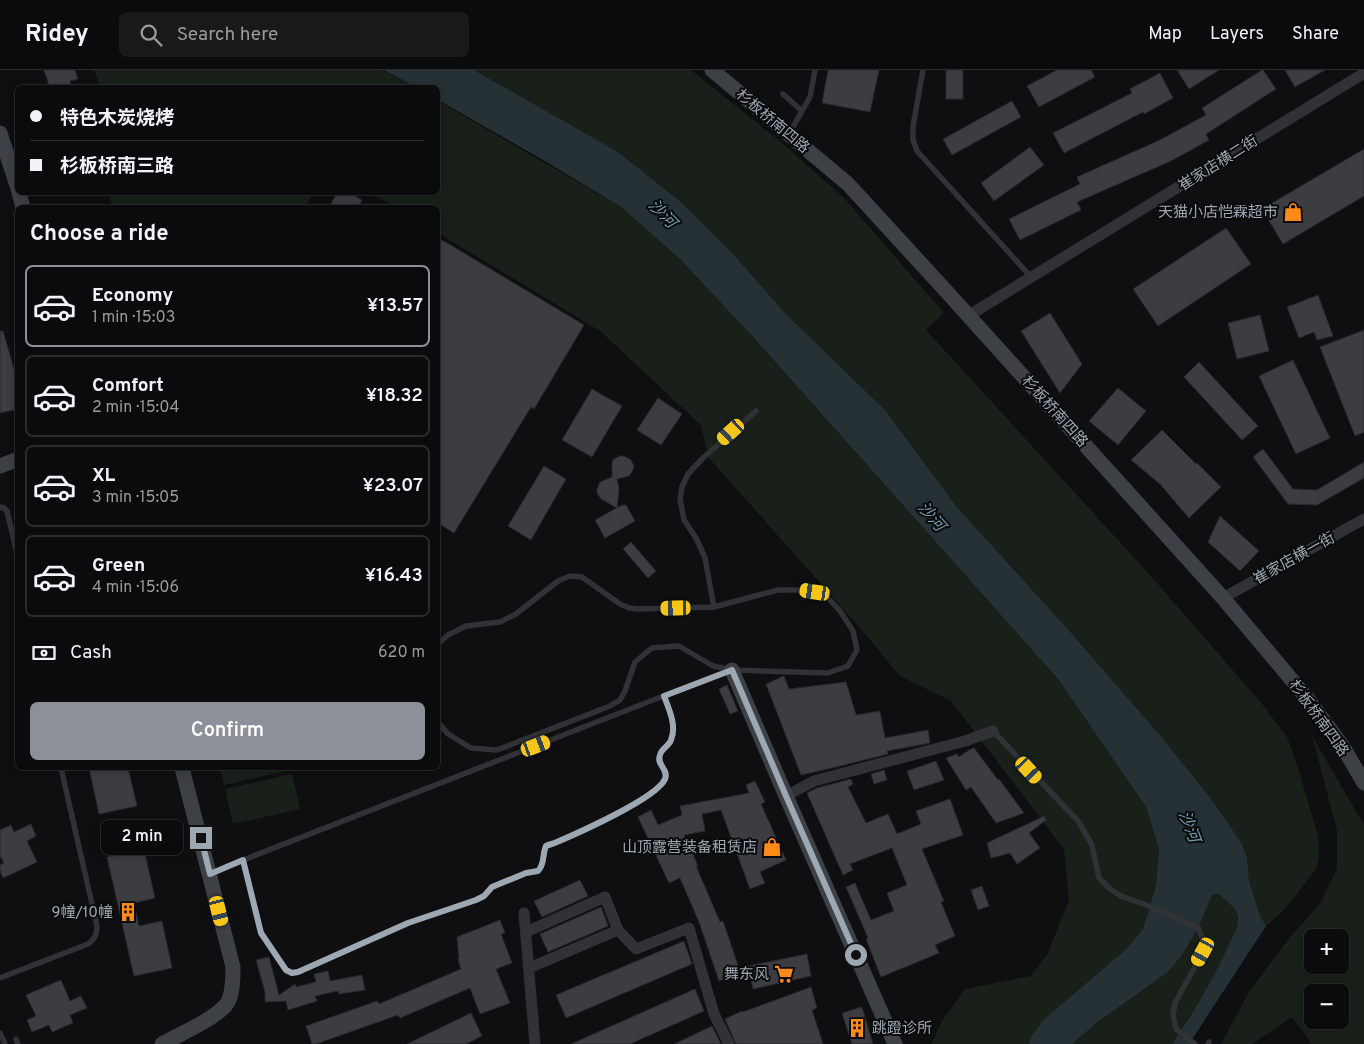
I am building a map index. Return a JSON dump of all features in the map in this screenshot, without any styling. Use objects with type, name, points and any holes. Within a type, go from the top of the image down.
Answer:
[{"type":"street","name":"杉板桥南四路","points":[[712,70],[848,184],[1223,598],[1307,698],[1342,747],[1364,783]]},
{"type":"street","name":"崔家店横二街","points":[[968,316],[1364,73]]},
{"type":"street","points":[[0,133],[15,180]]},
{"type":"street","points":[[0,466],[15,460]]},
{"type":"street","name":"崔家店横一街","points":[[1223,598],[1364,519]]},
{"type":"street","points":[[732,670],[895,1044]]},
{"type":"street","points":[[786,796],[814,781],[965,742],[993,731]]},
{"type":"street","points":[[162,1044],[208,1020],[227,1004],[232,986],[233,966],[183,770]]},
{"type":"street","points":[[526,932],[605,898],[618,930],[636,949],[689,928],[714,1014],[729,1044]]},
{"type":"street","points":[[524,913],[535,1044]]},
{"type":"street","points":[[529,968],[618,930]]},
{"type":"lane","points":[[789,134],[810,97],[816,70]]},
{"type":"lane","points":[[924,70],[913,126],[913,140],[917,151],[1032,278]]},
{"type":"lane","points":[[783,94],[802,111]]},
{"type":"lane","points":[[714,607],[705,558],[696,538],[684,520],[680,500],[682,486],[688,474],[702,459],[756,410]]},
{"type":"lane","points":[[0,506],[7,512],[15,545]]},
{"type":"lane","points":[[440,642],[448,635],[466,626],[500,622],[516,614],[558,581],[570,576],[582,578],[620,604],[637,609],[714,607],[778,590],[815,592],[828,598],[840,611],[853,631],[857,650],[848,666],[828,673],[732,670],[713,666],[679,646],[652,648],[635,662],[620,700],[610,706],[497,750],[471,748],[448,734],[440,724]]},
{"type":"lane","points":[[210,874],[732,670]]},
{"type":"lane","points":[[243,860],[261,933],[286,970],[292,973],[298,972],[408,923],[476,900],[484,896],[492,887],[526,873],[538,871],[543,864],[546,846],[641,801],[658,788],[666,776],[666,771],[660,763],[659,757],[671,741],[673,732],[671,713],[664,696]]},
{"type":"lane","points":[[993,731],[1078,821],[1092,845],[1099,878],[1109,888],[1121,896],[1149,906],[1198,928],[1203,940],[1203,952],[1174,1003],[1173,1015],[1176,1029],[1195,1044]]},
{"type":"lane","points":[[0,978],[88,944],[97,933],[61,770]]},
{"type":"lane","points":[[0,1033],[5,1044]]},
{"type":"shaded area","points":[[94,70],[383,70],[410,85],[99,85]]},
{"type":"shaded area","points":[[474,70],[691,70],[782,143],[843,197],[944,313],[926,330],[1150,575],[1262,704],[1287,737],[1318,836],[1319,857],[1316,869],[1287,907],[1266,926],[1259,913],[1249,880],[1247,857],[1241,842],[1209,796],[1159,734],[1065,626],[956,506],[886,411],[784,312],[735,256],[681,202],[618,152]]},
{"type":"shaded area","points":[[440,102],[621,207],[705,284],[1058,679],[1146,807],[1159,849],[1156,885],[1143,929],[1125,950],[1043,1020],[1031,1037],[1029,1044],[931,1044],[942,1021],[965,989],[1030,976],[1047,955],[1069,900],[1064,849],[951,701],[900,676],[862,630],[708,457],[701,425],[600,331],[440,234],[440,205],[392,205],[375,195],[440,195]]},
{"type":"shaded area","points":[[109,195],[312,195],[307,205],[112,205]]},
{"type":"shaded area","points":[[1312,736],[1364,825],[1364,1044],[1312,1044],[1292,1017],[1252,1044],[1221,1044],[1250,990],[1291,936],[1320,904],[1337,869],[1337,830]]},
{"type":"shaded area","points":[[220,770],[291,770],[224,785]]},
{"type":"shaded area","points":[[292,774],[300,809],[233,824],[225,789]]},
{"type":"shaded area","points":[[1216,894],[1224,898],[1234,909],[1238,918],[1236,929],[1214,975],[1172,1044],[1073,1044],[1099,1021],[1167,973],[1198,928],[1212,895]]},
{"type":"water","name":"沙河","points":[[384,70],[474,70],[618,152],[681,202],[735,256],[784,312],[886,411],[956,506],[1065,626],[1159,734],[1209,796],[1241,842],[1247,857],[1249,880],[1259,913],[1266,926],[1189,1044],[1172,1044],[1209,984],[1238,924],[1238,915],[1235,910],[1217,894],[1212,895],[1198,928],[1182,955],[1167,973],[1099,1021],[1073,1044],[1029,1044],[1031,1037],[1043,1020],[1125,950],[1143,929],[1156,885],[1159,849],[1146,807],[1058,679],[752,336],[681,260],[621,207],[440,101],[440,85],[411,85]]},
{"type":"building","points":[[44,70],[75,70],[78,79],[70,81],[71,85],[49,85]]},
{"type":"building","points":[[828,70],[879,70],[870,112],[822,103]]},
{"type":"building","points":[[946,70],[963,70],[963,99],[946,99]]},
{"type":"building","points":[[1057,70],[1091,70],[1095,77],[1039,107],[1027,86]]},
{"type":"building","points":[[1177,70],[1219,70],[1189,89]]},
{"type":"building","points":[[1262,70],[1276,89],[1206,134],[1209,140],[1171,161],[1077,202],[1081,210],[1020,240],[1009,219],[1080,184],[1077,177],[1160,140],[1206,115],[1202,108]]},
{"type":"building","points":[[1285,70],[1325,70],[1295,87]]},
{"type":"building","points":[[1160,73],[1173,98],[1064,153],[1053,133],[1132,93],[1130,89]]},
{"type":"building","points":[[1012,101],[1021,117],[952,155],[943,139]]},
{"type":"building","points":[[1030,147],[1044,165],[994,201],[981,183]]},
{"type":"building","points":[[1364,149],[1364,196],[1283,244],[1262,209]]},
{"type":"building","points":[[336,195],[353,195],[362,200],[360,205],[330,205]]},
{"type":"building","points":[[1226,228],[1251,264],[1158,326],[1133,289]]},
{"type":"building","points":[[442,240],[584,325],[534,409],[531,407],[454,533],[440,524],[440,244]]},
{"type":"building","points":[[1318,295],[1333,336],[1317,340],[1314,332],[1299,338],[1287,307]]},
{"type":"building","points":[[1050,313],[1082,364],[1060,393],[1021,331]]},
{"type":"building","points":[[1260,315],[1269,351],[1237,359],[1228,323]]},
{"type":"building","points":[[1364,330],[1364,432],[1355,436],[1320,347]]},
{"type":"building","points":[[0,331],[3,331],[15,373],[15,410],[0,413]]},
{"type":"building","points":[[1293,360],[1330,438],[1296,454],[1259,376]]},
{"type":"building","points":[[1199,362],[1258,426],[1242,440],[1184,377]]},
{"type":"building","points":[[1118,388],[1146,411],[1118,445],[1089,421]]},
{"type":"building","points":[[592,389],[622,406],[592,457],[562,440]]},
{"type":"building","points":[[658,398],[682,414],[661,445],[637,430]]},
{"type":"building","points":[[1162,430],[1221,487],[1189,518],[1160,484],[1131,460]]},
{"type":"building","points":[[1263,449],[1293,489],[1317,490],[1364,462],[1364,478],[1317,505],[1288,504],[1253,457]]},
{"type":"building","points":[[620,456],[631,460],[634,466],[629,476],[617,479],[619,489],[617,508],[601,499],[597,489],[600,482],[612,477],[612,462]]},
{"type":"building","points":[[544,466],[566,479],[531,540],[508,526]]},
{"type":"building","points":[[622,505],[626,505],[635,521],[605,538],[595,520]]},
{"type":"building","points":[[1220,516],[1259,551],[1240,571],[1208,542]]},
{"type":"building","points":[[631,542],[656,571],[648,578],[623,549]]},
{"type":"building","points":[[784,676],[789,689],[846,682],[856,715],[880,711],[885,738],[928,730],[930,743],[887,751],[888,754],[801,775],[766,684]]},
{"type":"building","points":[[727,685],[738,711],[730,714],[719,689]]},
{"type":"building","points":[[974,748],[1024,813],[996,823],[971,787],[966,790],[946,758],[957,754],[959,757]]},
{"type":"building","points":[[936,761],[944,780],[914,790],[907,771]]},
{"type":"building","points":[[89,770],[128,770],[137,806],[99,814]]},
{"type":"building","points":[[884,770],[887,780],[874,784],[871,774]]},
{"type":"building","points":[[851,779],[853,784],[848,787],[866,823],[888,814],[897,834],[921,824],[916,811],[950,799],[963,835],[922,849],[944,901],[941,902],[955,936],[935,945],[939,953],[881,977],[866,939],[868,938],[846,887],[855,883],[871,920],[894,911],[887,893],[907,885],[892,848],[850,864],[853,870],[843,875],[807,793],[817,788]]},
{"type":"building","points":[[755,781],[765,802],[761,804],[786,860],[760,872],[765,883],[750,889],[721,810],[702,814],[705,831],[684,835],[720,922],[723,921],[741,974],[719,981],[699,922],[680,878],[669,883],[638,817],[651,810],[658,825],[682,815],[680,806],[749,793],[746,785]]},
{"type":"building","points":[[1044,816],[1046,820],[1029,833],[1040,848],[1017,864],[1010,853],[991,858],[987,843]]},
{"type":"building","points":[[31,824],[36,836],[27,841],[37,862],[3,878],[0,871],[0,865],[4,863],[0,856],[0,830],[11,825],[14,832]]},
{"type":"building","name":"9幢/10幢","points":[[144,849],[155,898],[134,903],[139,926],[162,921],[172,968],[134,976],[107,857]]},
{"type":"building","points":[[580,880],[588,896],[542,917],[534,901]]},
{"type":"building","points":[[982,886],[989,906],[978,910],[971,890]]},
{"type":"building","points":[[601,907],[608,926],[548,952],[540,934]]},
{"type":"building","points":[[500,920],[505,933],[501,934],[512,963],[496,969],[510,1003],[480,1014],[470,988],[400,1018],[398,1015],[312,1044],[306,1026],[377,1001],[379,1004],[461,969],[458,959],[457,937]]},
{"type":"building","points":[[684,941],[692,964],[566,1018],[556,995]]},
{"type":"building","points":[[807,954],[811,976],[753,989],[748,966]]},
{"type":"building","points":[[269,957],[279,995],[295,984],[296,987],[316,982],[314,974],[328,971],[330,981],[362,975],[365,990],[339,994],[338,991],[315,996],[317,1001],[288,1010],[286,1001],[265,1002],[265,992],[256,960]]},
{"type":"building","points":[[61,980],[70,1001],[81,996],[87,1008],[70,1015],[73,1023],[52,1032],[49,1025],[32,1032],[27,1020],[36,1016],[26,995]]},
{"type":"building","points":[[811,987],[817,1008],[812,1010],[823,1044],[736,1044],[725,1019],[742,1011]]},
{"type":"building","points":[[695,989],[704,1011],[630,1044],[571,1044]]},
{"type":"building","name":"跳蹬诊所","points":[[862,1007],[873,1044],[852,1044],[842,1013]]},
{"type":"building","points":[[471,1013],[482,1036],[466,1044],[407,1044]]},
{"type":"building","points":[[712,1026],[721,1044],[674,1044]]},
{"type":"place","name":"天猫小店恺霖超市","points":[[1293,212]]},
{"type":"place","name":"山顶露营装备租赁店","points":[[772,847]]},
{"type":"place","name":"9幢/10幢","points":[[128,912]]},
{"type":"place","name":"舞东风","points":[[784,974]]},
{"type":"place","name":"跳蹬诊所","points":[[857,1028]]},
{"type":"route","points":[[201,838],[210,874],[243,860],[261,933],[286,970],[292,973],[298,972],[408,923],[476,900],[484,896],[492,887],[526,873],[538,871],[543,864],[546,846],[556,843],[641,801],[658,788],[666,776],[666,771],[660,763],[659,757],[671,741],[673,732],[671,713],[664,696],[732,670],[856,955]]}]
